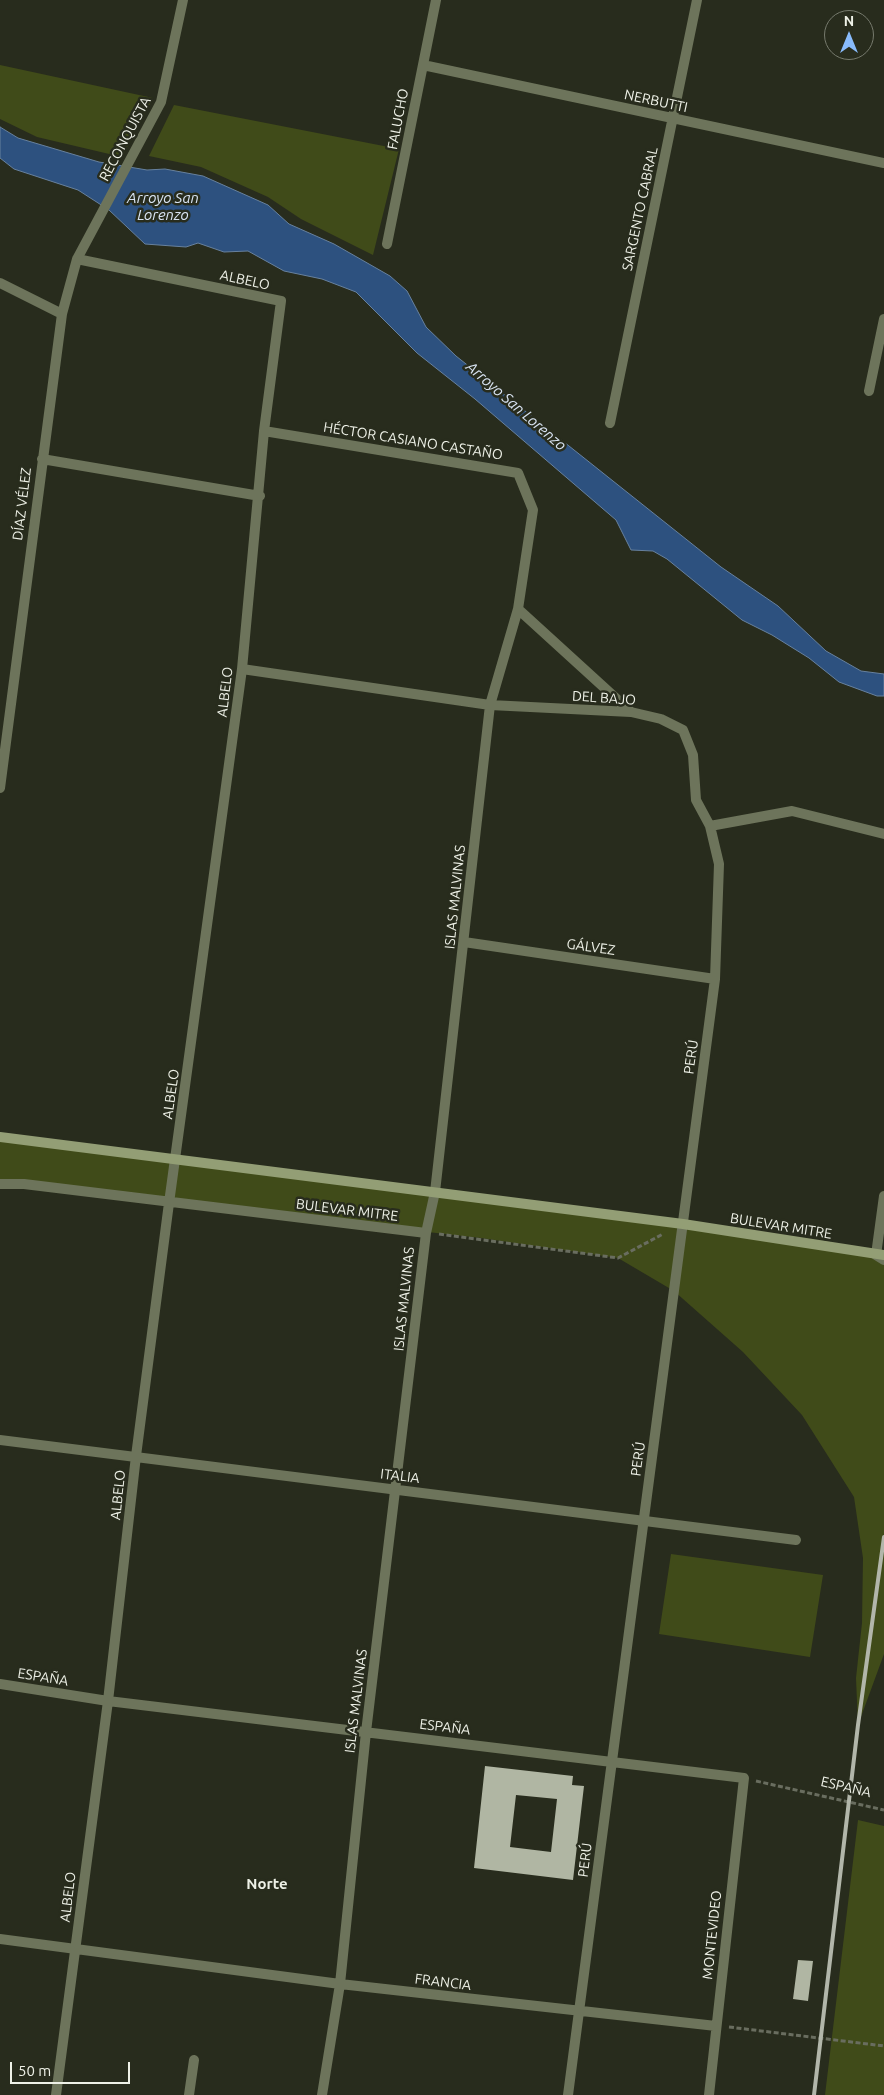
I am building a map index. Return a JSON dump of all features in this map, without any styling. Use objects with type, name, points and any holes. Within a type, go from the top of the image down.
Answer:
[{"type":"street","name":"RECONQUISTA","points":[[93,229],[161,102],[183,0]]},
{"type":"street","name":"FALUCHO","points":[[387,244],[436,0]]},
{"type":"street","name":"SARGENTO CABRAL","points":[[610,422],[697,0]]},
{"type":"street","name":"NERBUTTI","points":[[422,65],[884,163]]},
{"type":"street","name":"DÍAZ VÉLEZ","points":[[0,788],[62,314],[78,259],[93,229]]},
{"type":"street","name":"ALBELO","points":[[56,2095],[108,1701],[136,1456],[169,1203],[242,669],[260,496],[264,431],[281,301],[78,259]]},
{"type":"street","points":[[0,283],[62,314]]},
{"type":"street","points":[[869,391],[884,319]]},
{"type":"street","name":"HÉCTOR CASIANO CASTAÑO","points":[[264,431],[518,473],[533,510]]},
{"type":"street","points":[[42,459],[260,496]]},
{"type":"street","name":"ISLAS MALVINAS","points":[[322,2095],[340,1984],[366,1732],[426,1233],[435,1192],[490,705],[518,609],[533,510]]},
{"type":"street","points":[[518,609],[631,712]]},
{"type":"street","name":"DEL BAJO","points":[[242,669],[490,705],[631,712],[661,719],[683,730],[693,755],[696,800],[710,826]]},
{"type":"street","points":[[710,826],[792,811],[884,834]]},
{"type":"street","name":"PERÚ","points":[[568,2095],[715,979],[719,864],[710,826]]},
{"type":"street","name":"GÁLVEZ","points":[[464,942],[715,979]]},
{"type":"street","name":"BULEVAR MITRE","points":[[0,1137],[683,1224],[881,1257]]},
{"type":"street","name":"BULEVAR MITRE","points":[[0,1184],[24,1184],[426,1233]]},
{"type":"street","points":[[881,1257],[884,1196]]},
{"type":"street","name":"ITALIA","points":[[0,1440],[796,1540]]},
{"type":"street","name":"ESPAÑA","points":[[0,1684],[108,1701],[612,1760],[744,1778]]},
{"type":"street","name":"MONTEVIDEO","points":[[709,2095],[744,1778]]},
{"type":"street","name":"FRANCIA","points":[[0,1939],[340,1984],[716,2026]]},
{"type":"street","points":[[189,2095],[194,2060]]},
{"type":"path","points":[[426,1233],[618,1258],[683,1224]]},
{"type":"path","name":"ESPAÑA","points":[[744,1778],[884,1810]]},
{"type":"path","points":[[716,2026],[884,2046]]},
{"type":"green space","points":[[0,65],[153,98],[122,157],[37,137],[0,119]]},
{"type":"green space","points":[[174,105],[399,149],[373,255],[301,219],[268,197],[201,167],[149,156]]},
{"type":"green space","points":[[0,1137],[884,1255],[884,1654],[858,1725],[856,1678],[862,1623],[863,1558],[854,1497],[802,1415],[743,1352],[674,1291],[618,1258],[481,1238],[0,1184]]},
{"type":"green space","points":[[671,1554],[823,1575],[810,1657],[659,1634]]},
{"type":"green space","points":[[858,1820],[884,1826],[884,2095],[825,2095]]},
{"type":"water","name":"Arroyo San Lorenzo","points":[[0,127],[18,138],[99,162],[147,170],[165,169],[203,176],[268,205],[289,224],[334,244],[390,276],[407,291],[426,327],[456,356],[721,567],[778,606],[826,651],[861,671],[884,674],[884,696],[877,696],[839,682],[809,658],[772,635],[742,620],[667,559],[653,551],[631,550],[616,520],[475,399],[417,353],[356,292],[322,279],[284,271],[248,251],[224,252],[198,243],[186,247],[145,244],[109,210],[78,190],[14,169],[0,158]]},
{"type":"building","points":[[485,1766],[573,1776],[572,1785],[584,1786],[573,1880],[474,1868]],"holes":[[[516,1795],[557,1799],[551,1852],[510,1847]]]},
{"type":"building","points":[[798,1960],[813,1961],[808,2001],[793,1999]]},
{"type":"railway","points":[[814,2095],[858,1725],[884,1537]]},
{"type":"district","name":"Norte","points":[[267,1884]]}]
